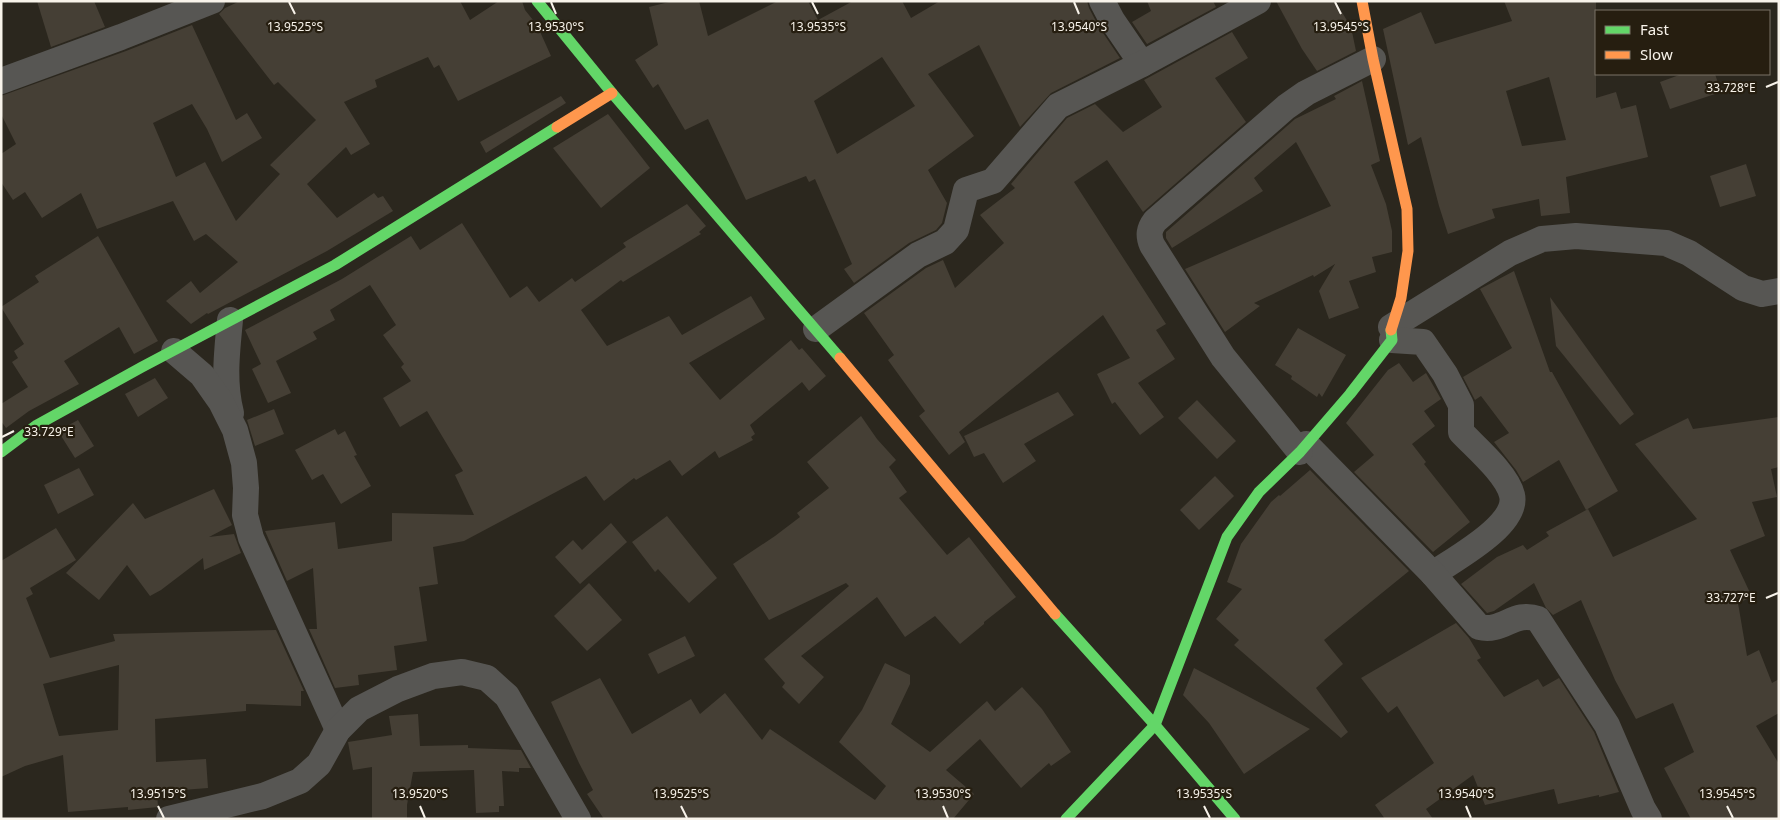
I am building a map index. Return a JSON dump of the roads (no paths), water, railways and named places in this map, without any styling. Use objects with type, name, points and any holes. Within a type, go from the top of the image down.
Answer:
[{"type":"street","points":[[1,81],[121,38],[212,1]]},
{"type":"street","points":[[537,1],[612,93],[816,329],[1056,615],[1155,725],[1235,819]]},
{"type":"street","points":[[1102,1],[1112,20],[1142,64]]},
{"type":"street","points":[[816,329],[918,255],[945,242],[956,230],[966,190],[993,181],[1058,106],[1142,64],[1258,1]]},
{"type":"street","points":[[1362,1],[1373,59],[1407,209],[1408,251],[1401,298],[1392,334]]},
{"type":"street","points":[[1373,59],[1306,93],[1286,107],[1155,221],[1150,228],[1149,237],[1152,245],[1223,358],[1303,448],[1433,574],[1479,626],[1488,629],[1497,628],[1520,617],[1529,616],[1538,619],[1608,725],[1643,809],[1649,819]]},
{"type":"street","points":[[1,452],[37,425],[335,265],[612,93]]},
{"type":"street","points":[[1066,819],[1155,725],[1227,536],[1259,492],[1303,448],[1350,394],[1392,334],[1510,253],[1542,240],[1576,236],[1666,243],[1689,252],[1743,288],[1762,294],[1779,291]]},
{"type":"street","points":[[230,320],[225,363],[227,398],[244,463],[246,488],[245,515],[251,538],[338,730]]},
{"type":"street","points":[[1392,334],[1423,342],[1445,374],[1461,405],[1461,432],[1501,474],[1512,495],[1511,506],[1496,531],[1433,574]]},
{"type":"street","points":[[174,351],[202,375],[221,402],[235,430]]},
{"type":"street","points":[[169,819],[263,796],[300,781],[319,764],[338,730],[360,708],[398,689],[433,676],[462,672],[488,678],[507,696],[578,819]]}]
